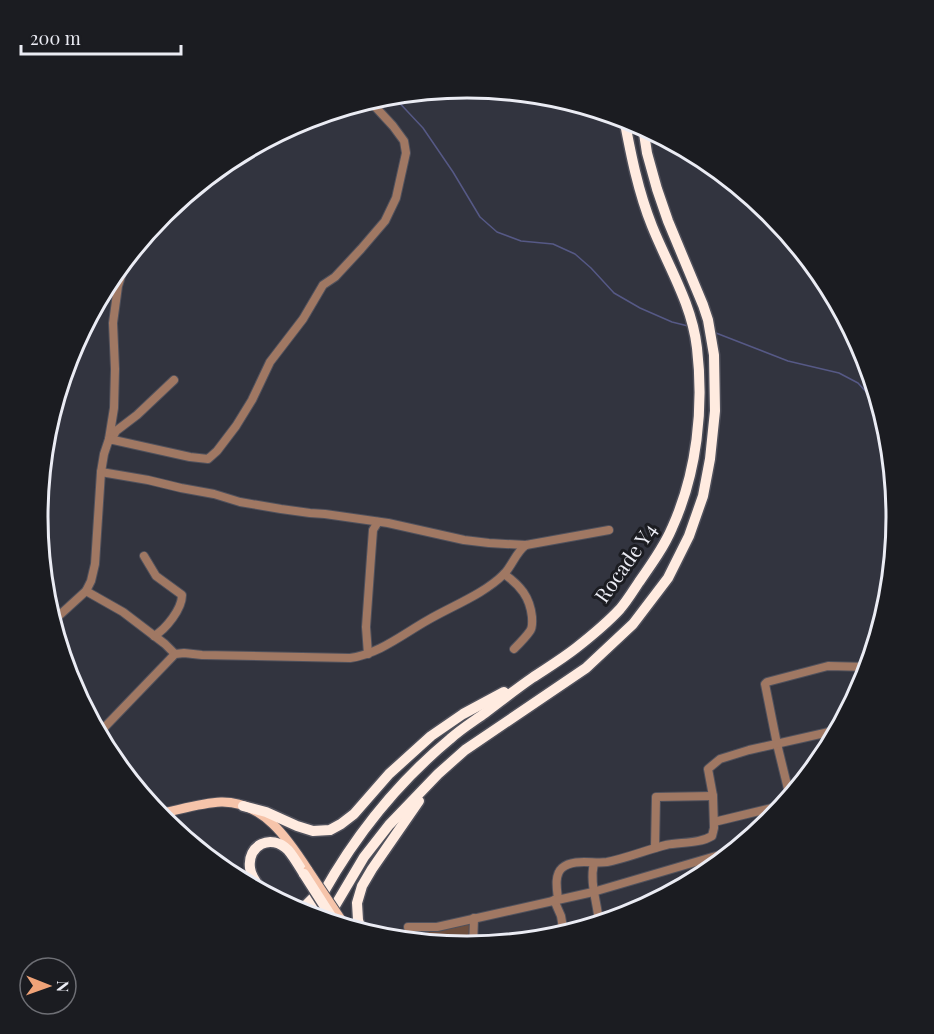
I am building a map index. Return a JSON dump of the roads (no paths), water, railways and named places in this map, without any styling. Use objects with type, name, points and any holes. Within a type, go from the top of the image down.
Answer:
[{"type":"highway","name":"Rocade Y4","points":[[315,907],[351,846],[410,775],[451,738],[574,650],[619,610],[672,529],[686,492],[695,455],[699,410],[697,348],[684,297],[652,226],[640,189],[626,130]]},
{"type":"highway","name":"Rocade Y4","points":[[330,913],[364,857],[389,825],[438,774],[465,750],[586,668],[633,624],[668,578],[690,536],[703,496],[710,459],[715,411],[714,355],[708,320],[668,221],[657,189],[645,138]]},
{"type":"highway","points":[[243,806],[266,812],[313,831],[330,830],[342,825],[389,774],[431,736],[463,714],[529,680]]},
{"type":"highway","points":[[359,922],[357,903],[362,886],[438,774]]},
{"type":"highway","points":[[244,872],[248,847],[258,839],[281,838],[291,844]]},
{"type":"highway","points":[[252,877],[250,859],[253,850],[260,844],[274,842],[281,845],[306,872],[332,914]]},
{"type":"highway","points":[[307,904],[327,885]]},
{"type":"highway","points":[[339,916],[343,891]]},
{"type":"main road","points":[[170,812],[224,802],[243,806],[263,816],[278,828],[291,844],[306,872],[338,916]]},
{"type":"street","points":[[110,440],[208,459],[217,451],[252,400],[270,362],[303,319],[323,285],[335,277],[385,221],[396,198],[406,153],[404,141],[376,108]]},
{"type":"street","points":[[110,440],[115,379],[113,323],[118,285]]},
{"type":"street","points":[[60,615],[86,591],[95,564],[101,472],[104,454],[110,440],[116,431],[137,415],[174,380]]},
{"type":"street","points":[[101,472],[155,481],[240,502],[378,522],[464,540],[526,545],[609,530]]},
{"type":"street","points":[[368,654],[366,627],[373,530],[378,522]]},
{"type":"street","points":[[105,727],[175,654],[350,658],[368,654],[473,596],[504,574],[526,545]]},
{"type":"street","points":[[144,556],[156,576],[182,595],[182,601],[164,629],[154,636]]},
{"type":"street","points":[[504,574],[519,586],[531,608],[530,632],[514,649]]},
{"type":"street","points":[[86,591],[123,612],[175,654]]},
{"type":"street","points":[[787,786],[765,688],[766,682],[828,666],[858,667]]},
{"type":"street","points":[[562,925],[556,900],[557,875],[561,868],[572,863],[613,861],[655,848],[709,838],[713,835],[714,822],[709,767],[720,759],[748,750],[826,733]]},
{"type":"street","points":[[655,848],[656,797],[713,796]]},
{"type":"street","points":[[714,822],[767,809]]},
{"type":"street","points":[[408,927],[437,927],[593,892],[710,857]]},
{"type":"street","points":[[594,863],[593,892],[599,915]]},
{"type":"street","points":[[473,936],[474,918]]},
{"type":"waterway","points":[[400,104],[423,128],[480,217],[497,232],[521,241],[553,244],[575,254],[614,293],[640,308],[672,322],[688,326]]},
{"type":"waterway","points":[[716,333],[788,361],[839,373],[858,383],[867,393]]}]
